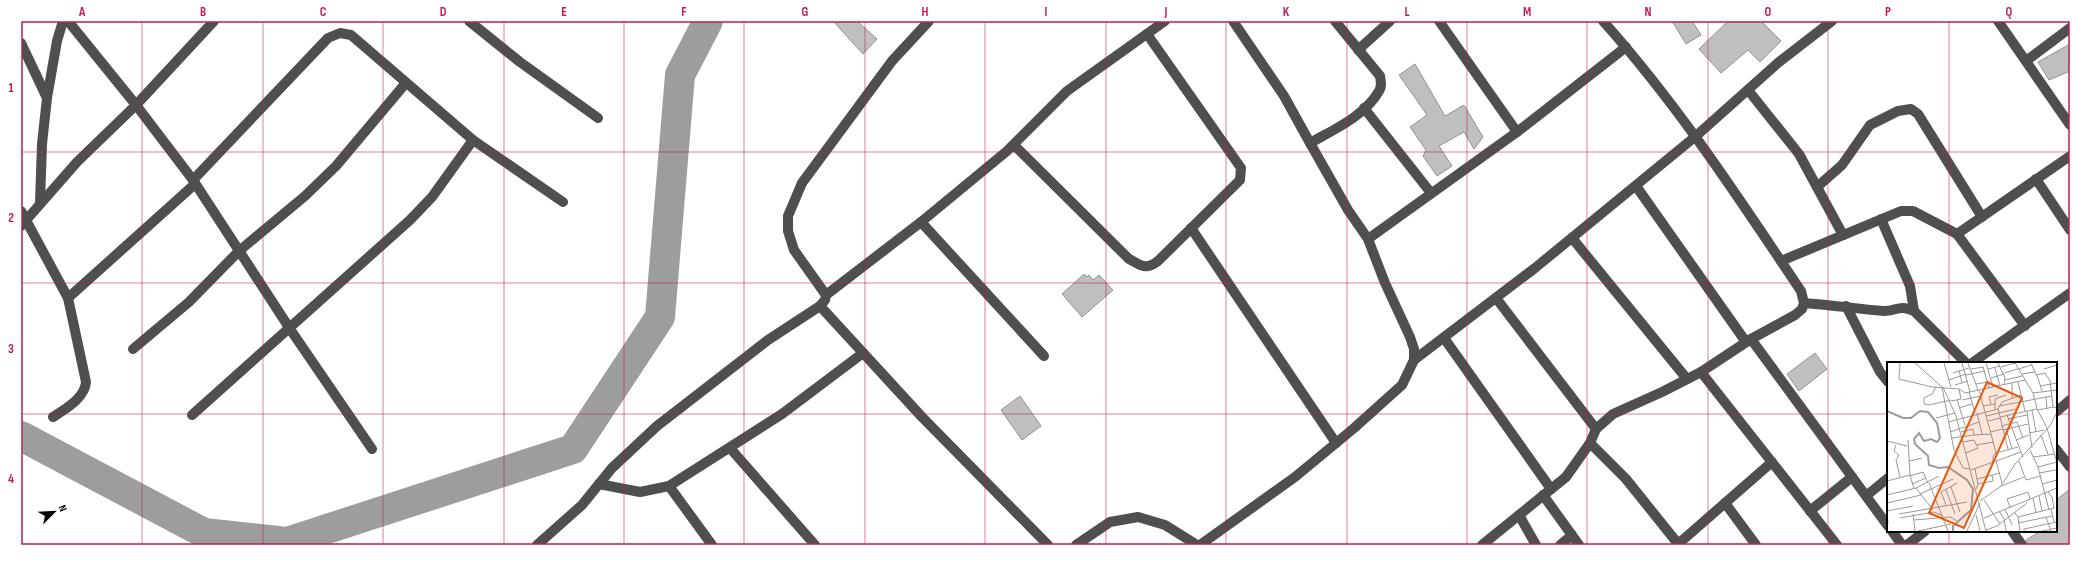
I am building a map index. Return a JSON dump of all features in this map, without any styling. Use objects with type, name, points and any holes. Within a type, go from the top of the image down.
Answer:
[{"type":"street","points":[[40,203],[42,144],[57,41],[63,21]]},
{"type":"street","points":[[68,21],[136,105],[194,182],[290,329],[372,449]]},
{"type":"street","points":[[24,223],[77,162],[136,105],[214,21]]},
{"type":"street","points":[[469,21],[598,118]]},
{"type":"street","points":[[826,295],[794,250],[788,231],[788,216],[802,183],[892,61],[929,21]]},
{"type":"street","points":[[537,545],[582,505],[612,468],[657,426],[768,340],[820,306],[825,300],[826,295],[921,222],[1014,145],[1067,91],[1165,21]]},
{"type":"street","points":[[1076,545],[1110,522],[1138,517],[1165,525],[1199,545],[1295,478],[1336,443],[1402,385],[1414,360],[1414,349],[1410,337],[1385,283],[1368,239],[1348,210],[1284,96],[1233,21]]},
{"type":"street","points":[[1310,143],[1347,121],[1364,108],[1380,91],[1382,84],[1380,76],[1335,21]]},
{"type":"street","points":[[1358,50],[1390,21]]},
{"type":"street","points":[[1439,21],[1517,132]]},
{"type":"street","points":[[1482,545],[1566,477],[1590,443],[1596,429],[1613,414],[1701,372],[1748,341],[1795,315],[1802,309],[1804,303],[1801,291],[1696,136],[1626,47],[1603,21]]},
{"type":"street","points":[[1414,360],[1572,238],[1696,136],[1779,62],[1832,21]]},
{"type":"street","points":[[1998,21],[2026,61],[2066,111],[2070,125]]},
{"type":"street","points":[[2026,61],[2070,28]]},
{"type":"street","points":[[68,298],[194,182],[328,38],[340,33],[350,35],[405,84],[473,140],[563,202]]},
{"type":"street","points":[[1014,145],[1129,259],[1146,267],[1150,267],[1158,261],[1240,180],[1241,168],[1147,34]]},
{"type":"street","points":[[21,43],[48,98]]},
{"type":"street","points":[[1368,239],[1517,132],[1626,47]]},
{"type":"street","points":[[133,349],[189,302],[239,251],[304,196],[336,166],[405,84]]},
{"type":"street","points":[[1748,90],[1799,154],[1843,235]]},
{"type":"street","points":[[1364,108],[1431,193]]},
{"type":"street","points":[[1817,187],[1842,165],[1870,125],[1898,111],[1911,109],[1918,114],[1982,217]]},
{"type":"street","points":[[192,415],[290,329],[414,216],[432,197],[473,140]]},
{"type":"street","points":[[1957,234],[2070,156]]},
{"type":"street","points":[[2036,179],[2070,230]]},
{"type":"street","points":[[1636,186],[1748,341],[1887,525]]},
{"type":"street","points":[[1781,261],[1901,210],[1913,211],[1957,234],[2025,326]]},
{"type":"street","points":[[21,211],[24,223],[68,298],[86,382],[86,389],[74,403],[53,418]]},
{"type":"street","points":[[1881,219],[1910,286],[1914,311]]},
{"type":"street","points":[[921,222],[1044,356]]},
{"type":"street","points":[[1191,228],[1336,443]]},
{"type":"street","points":[[1572,238],[1687,379]]},
{"type":"street","points":[[1973,362],[2070,293]]},
{"type":"street","points":[[1496,298],[1596,429]]},
{"type":"street","points":[[1804,303],[1886,311],[1900,307],[1914,311],[1965,362]]},
{"type":"street","points":[[820,306],[922,417],[1048,545]]},
{"type":"street","points":[[1846,306],[1887,380]]},
{"type":"street","points":[[1444,338],[1547,492],[1579,545]]},
{"type":"street","points":[[599,484],[640,492],[669,486],[782,414],[863,354]]},
{"type":"street","points":[[1701,372],[1837,545]]},
{"type":"street","points":[[2057,411],[2070,400]]},
{"type":"street","points":[[1590,443],[1626,479],[1678,545],[1772,462]]},
{"type":"street","points":[[730,448],[815,545]]},
{"type":"street","points":[[2057,450],[2070,468]]},
{"type":"street","points":[[1810,511],[1852,477]]},
{"type":"street","points":[[1866,496],[1887,479]]},
{"type":"street","points":[[669,486],[712,545]]},
{"type":"street","points":[[1725,503],[1756,545]]},
{"type":"street","points":[[1519,515],[1536,545]]},
{"type":"street","points":[[1893,532],[1902,545]]},
{"type":"street","points":[[1907,545],[1924,532]]},
{"type":"street","points":[[2013,532],[2022,545]]},
{"type":"street","points":[[1560,545],[1572,535]]},
{"type":"building","points":[[833,21],[857,21],[877,39],[863,54]]},
{"type":"building","points":[[1672,21],[1692,21],[1701,35],[1686,44]]},
{"type":"building","points":[[1728,21],[1761,21],[1781,41],[1760,62],[1748,50],[1721,73],[1699,49]]},
{"type":"building","points":[[2070,44],[2070,71],[2049,80],[2038,62]]},
{"type":"building","points":[[1415,64],[1445,116],[1464,105],[1483,137],[1474,149],[1464,132],[1439,146],[1452,166],[1437,176],[1423,156],[1426,150],[1410,127],[1427,115],[1399,75]]},
{"type":"building","points":[[1084,274],[1087,277],[1089,275],[1093,280],[1099,275],[1113,290],[1082,317],[1062,294]]},
{"type":"building","points":[[1815,353],[1827,369],[1799,391],[1787,374]]},
{"type":"building","points":[[1020,396],[1041,426],[1022,440],[1001,410]]},
{"type":"building","points":[[2070,489],[2070,545],[2028,545],[2026,540],[2039,532],[2057,532],[2057,499]]},
{"type":"waterway","points":[[21,436],[204,533],[287,542],[573,449],[660,317],[680,75],[708,21]]}]
